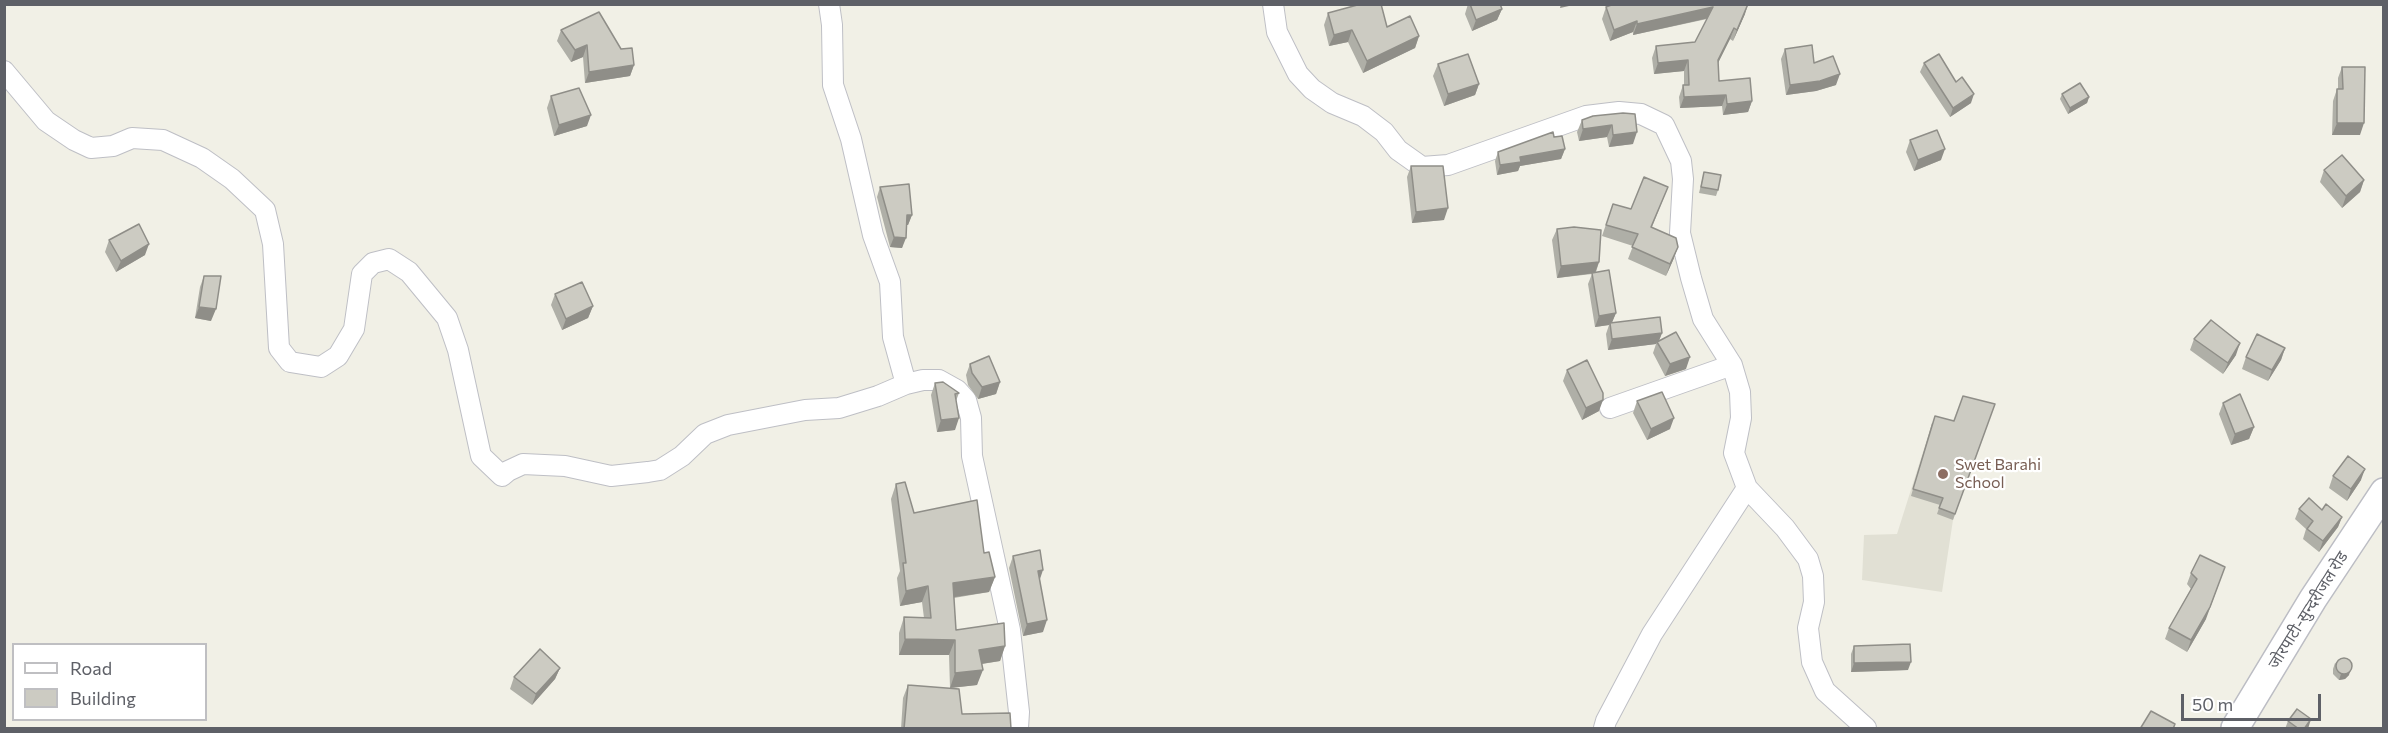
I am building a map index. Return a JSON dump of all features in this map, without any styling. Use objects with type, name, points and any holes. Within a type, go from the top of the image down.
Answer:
[{"type":"main road","name":"जोरपाटी-सुन्दरीजल रोड","points":[[2235,729],[2313,599],[2384,492]]},
{"type":"street","points":[[829,4],[832,25],[833,85],[851,139],[873,235],[890,282],[893,337],[906,384]]},
{"type":"street","points":[[1273,4],[1277,32],[1298,74],[1312,89],[1332,103],[1363,117],[1384,132],[1398,150],[1422,166],[1448,165],[1586,116],[1619,112],[1641,114],[1664,125],[1681,161],[1683,179],[1680,233],[1691,278],[1703,319],[1732,365],[1740,392],[1741,418],[1734,453],[1747,488],[1785,528],[1808,559],[1813,576],[1814,602],[1808,628],[1812,662],[1825,692],[1866,729]]},
{"type":"street","points":[[4,71],[46,121],[74,140],[91,148],[113,146],[132,138],[163,140],[202,158],[232,179],[265,210],[273,244],[279,348],[290,362],[321,367],[338,356],[354,329],[362,274],[373,263],[389,259],[409,272],[447,318],[458,350],[481,456],[501,476],[523,464],[565,466],[611,476],[660,470],[682,456],[705,434],[728,425],[805,410],[839,408],[923,380],[939,380],[957,390],[966,400],[971,418],[972,456],[1010,630],[1019,712],[1018,729]]},
{"type":"street","points":[[1610,408],[1732,365]]},
{"type":"street","points":[[1604,729],[1606,721],[1652,634],[1747,488]]},
{"type":"shaded area","name":"Swet Barahi School","points":[[1961,402],[1992,410],[1953,520],[1942,592],[1862,580],[1864,535],[1897,534],[1932,423],[1950,427]]},
{"type":"building","points":[[1361,4],[1381,4],[1387,27],[1410,16],[1419,36],[1367,61],[1352,30],[1334,35],[1328,13]]},
{"type":"building","points":[[1470,4],[1500,4],[1502,9],[1476,20]]},
{"type":"building","points":[[1614,4],[1748,4],[1737,30],[1734,28],[1718,60],[1719,81],[1750,78],[1752,101],[1727,104],[1726,95],[1684,97],[1683,85],[1689,85],[1688,60],[1658,63],[1656,46],[1695,42],[1713,7],[1637,24],[1637,21],[1614,30],[1606,7]]},
{"type":"building","points":[[599,12],[621,49],[632,48],[634,65],[589,72],[587,45],[575,50],[561,30]]},
{"type":"building","points":[[1812,45],[1814,63],[1833,56],[1840,74],[1820,81],[1790,85],[1785,49]]},
{"type":"building","points":[[1468,54],[1479,84],[1448,94],[1438,64]]},
{"type":"building","points":[[1939,54],[1956,82],[1962,77],[1974,94],[1953,108],[1924,63]]},
{"type":"building","points":[[2342,67],[2365,67],[2364,123],[2337,123],[2337,89],[2343,89]]},
{"type":"building","points":[[2080,83],[2089,97],[2070,108],[2062,94]]},
{"type":"building","points":[[579,88],[591,115],[559,125],[551,96]]},
{"type":"building","points":[[1635,114],[1637,132],[1613,135],[1612,125],[1583,129],[1582,120],[1593,116]]},
{"type":"building","points":[[1937,130],[1945,149],[1918,160],[1910,140]]},
{"type":"building","points":[[1553,132],[1554,137],[1562,136],[1565,149],[1520,157],[1521,162],[1500,165],[1498,152]]},
{"type":"building","points":[[2342,155],[2364,180],[2346,196],[2324,170]]},
{"type":"building","points":[[1411,166],[1443,166],[1448,208],[1416,212]]},
{"type":"building","points":[[1704,172],[1721,175],[1718,190],[1701,187]]},
{"type":"building","points":[[1644,177],[1668,187],[1651,227],[1676,238],[1678,247],[1670,264],[1632,247],[1638,234],[1606,225],[1613,204],[1631,209]]},
{"type":"building","points":[[909,184],[912,215],[907,215],[906,238],[894,237],[880,187]]},
{"type":"building","points":[[139,224],[149,244],[121,261],[109,240]]},
{"type":"building","points":[[1574,227],[1601,230],[1599,262],[1561,266],[1557,229]]},
{"type":"building","points":[[1609,270],[1616,313],[1599,316],[1592,273]]},
{"type":"building","points":[[204,276],[221,276],[216,309],[199,307]]},
{"type":"building","points":[[582,282],[593,306],[566,319],[555,294]]},
{"type":"building","points":[[1660,317],[1662,333],[1612,339],[1610,323]]},
{"type":"building","points":[[2211,320],[2240,343],[2228,363],[2194,339]]},
{"type":"building","points":[[1676,332],[1690,357],[1670,364],[1657,342]]},
{"type":"building","points":[[2257,334],[2285,348],[2272,370],[2246,357]]},
{"type":"building","points":[[989,356],[1000,382],[982,387],[972,373],[970,364]]},
{"type":"building","points":[[1587,360],[1603,393],[1603,400],[1586,408],[1567,370]]},
{"type":"building","points":[[943,382],[959,393],[955,394],[959,418],[941,420],[935,383]]},
{"type":"building","points":[[1662,392],[1674,418],[1651,429],[1637,401]]},
{"type":"building","points":[[2240,394],[2254,427],[2235,434],[2223,403]]},
{"type":"building","points":[[1963,396],[1995,404],[1955,514],[1939,508],[1943,498],[1913,489],[1935,416],[1954,421]]},
{"type":"building","points":[[2348,456],[2365,469],[2351,489],[2333,476]]},
{"type":"building","points":[[905,482],[914,513],[977,500],[984,553],[989,552],[995,577],[953,583],[956,630],[1004,623],[1005,646],[979,650],[983,670],[955,673],[955,640],[905,639],[904,617],[931,618],[928,586],[906,591],[903,563],[906,563],[896,484]]},
{"type":"building","points":[[2309,498],[2322,510],[2326,504],[2342,517],[2323,541],[2307,529],[2313,521],[2299,509]]},
{"type":"building","points":[[1040,550],[1043,570],[1038,571],[1047,620],[1027,624],[1013,556]]},
{"type":"building","points":[[2200,555],[2225,567],[2210,607],[2191,640],[2169,628],[2197,579],[2191,573]]},
{"type":"building","points":[[1910,644],[1911,662],[1854,663],[1854,646]]},
{"type":"building","points":[[540,649],[560,668],[536,694],[514,677]]},
{"type":"building","points":[[2341,658],[2347,658],[2352,666],[2350,672],[2341,674],[2336,669],[2336,663]]},
{"type":"building","points":[[908,685],[959,689],[962,714],[1010,713],[1011,729],[904,729]]},
{"type":"building","points":[[2297,709],[2311,719],[2304,729],[2299,729],[2288,721]]},
{"type":"building","points":[[2151,711],[2175,724],[2173,729],[2140,729]]},
{"type":"place","name":"Swet Barahi School","points":[[1943,474]]}]
